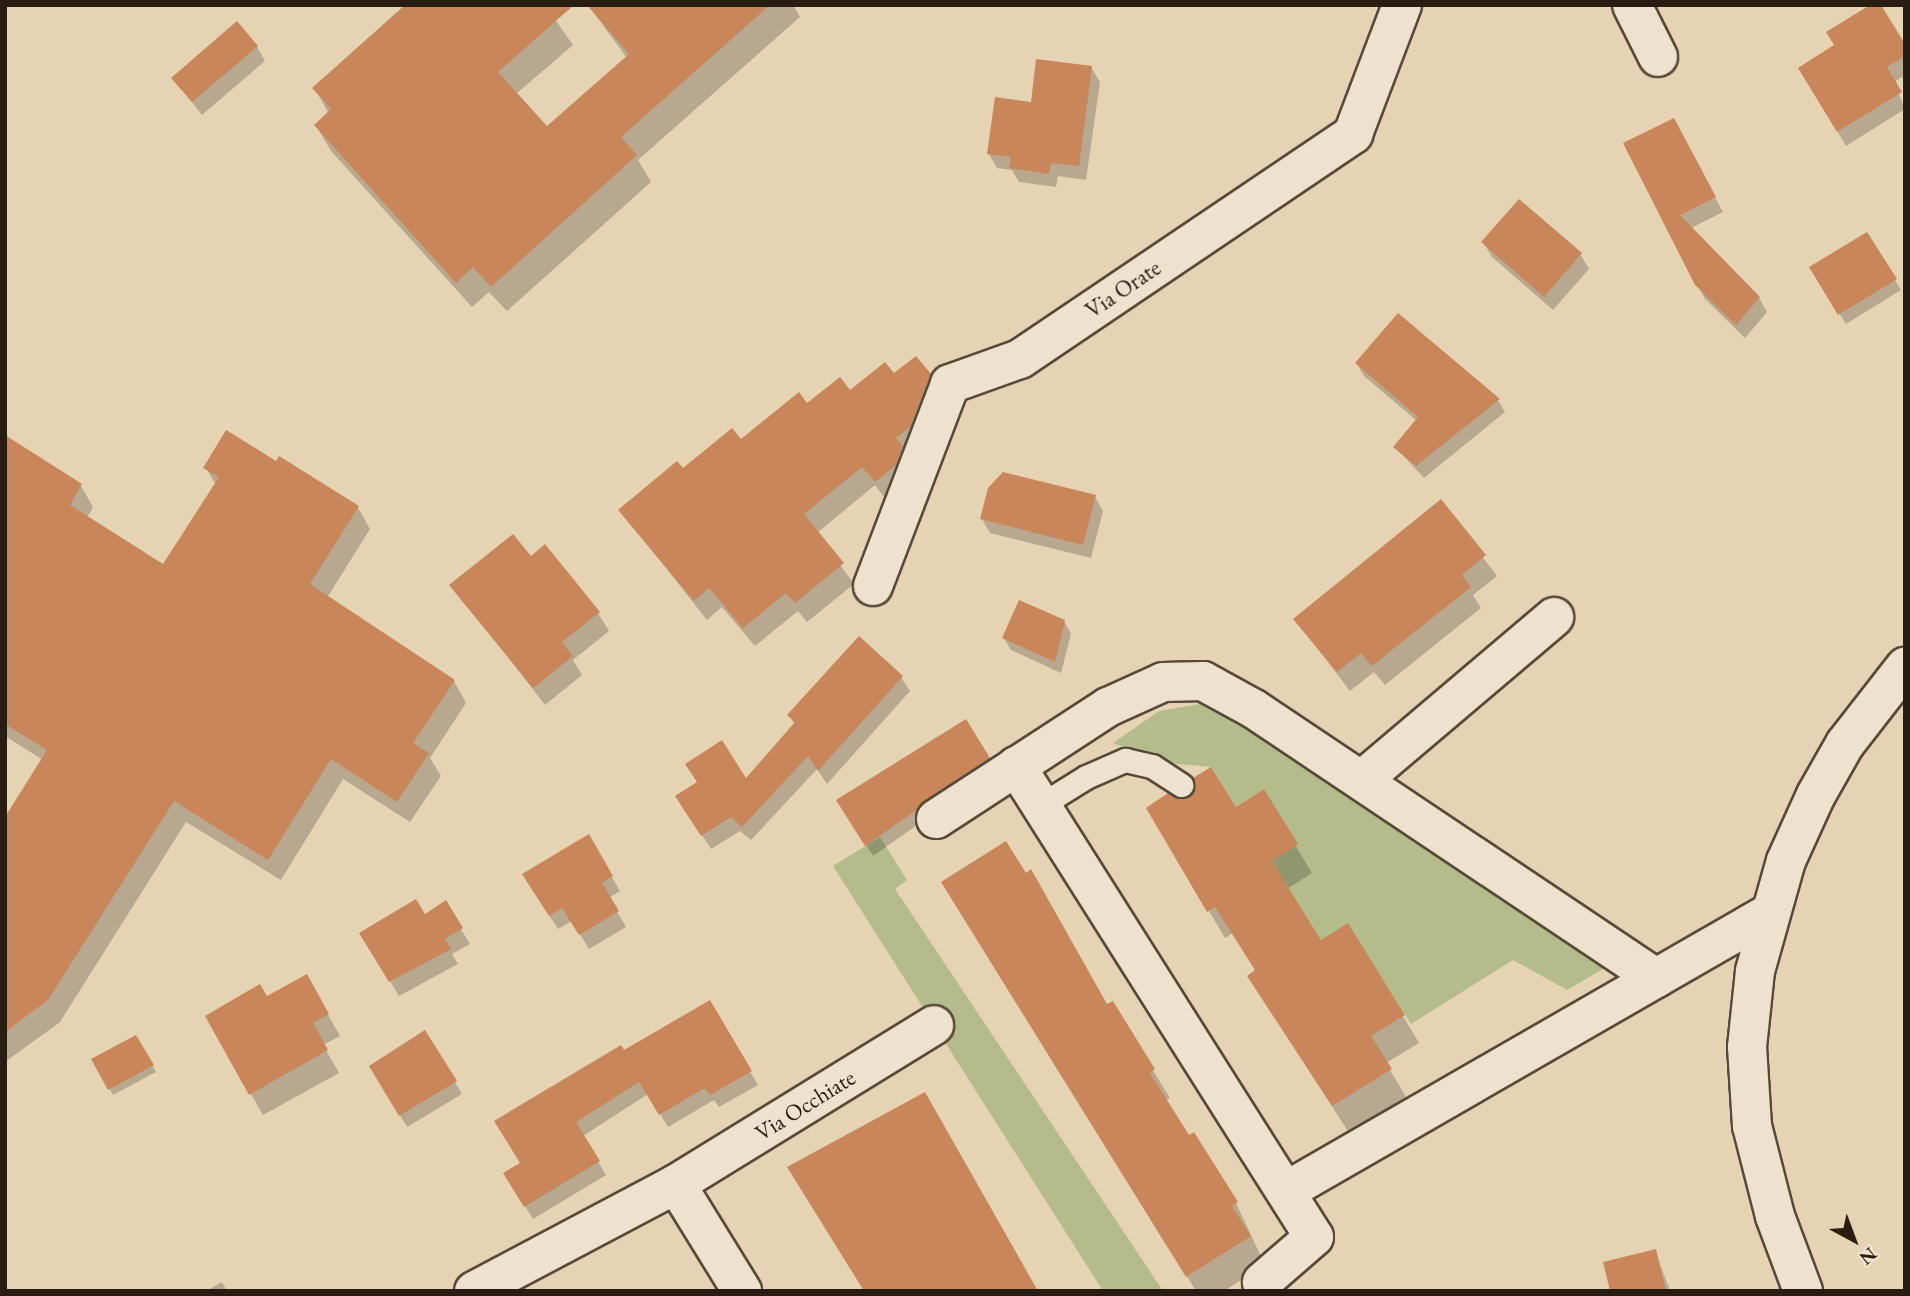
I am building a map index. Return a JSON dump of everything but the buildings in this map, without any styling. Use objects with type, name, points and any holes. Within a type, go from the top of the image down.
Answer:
[{"type":"street","name":"Via Orate","points":[[873,586],[950,384],[1020,359],[1353,134],[1402,5]]},
{"type":"street","points":[[1632,5],[1658,57]]},
{"type":"street","points":[[1362,780],[1554,617]]},
{"type":"street","points":[[1802,1291],[1775,1216],[1752,1126],[1747,1048],[1755,971],[1786,862],[1816,795],[1851,735],[1905,667]]},
{"type":"street","points":[[936,819],[1108,706],[1163,682],[1203,681],[1254,709],[1656,978]]},
{"type":"street","points":[[1016,766],[1288,1190],[1314,1237],[1262,1282]]},
{"type":"street","points":[[1288,1190],[1770,912]]},
{"type":"street","name":"Via Occhiate","points":[[474,1291],[676,1184],[934,1026]]},
{"type":"street","points":[[676,1184],[742,1291]]},
{"type":"lane","points":[[1041,805],[1086,777],[1125,760],[1152,766],[1181,785]]},
{"type":"green space","points":[[1200,704],[1236,723],[1615,962],[1567,990],[1513,960],[1411,1024],[1348,924],[1321,940],[1272,861],[1264,789],[1236,807],[1211,767],[1170,763],[1113,743],[1159,711]]},
{"type":"green space","points":[[880,837],[907,880],[895,889],[1163,1291],[1103,1291],[833,866]]}]
